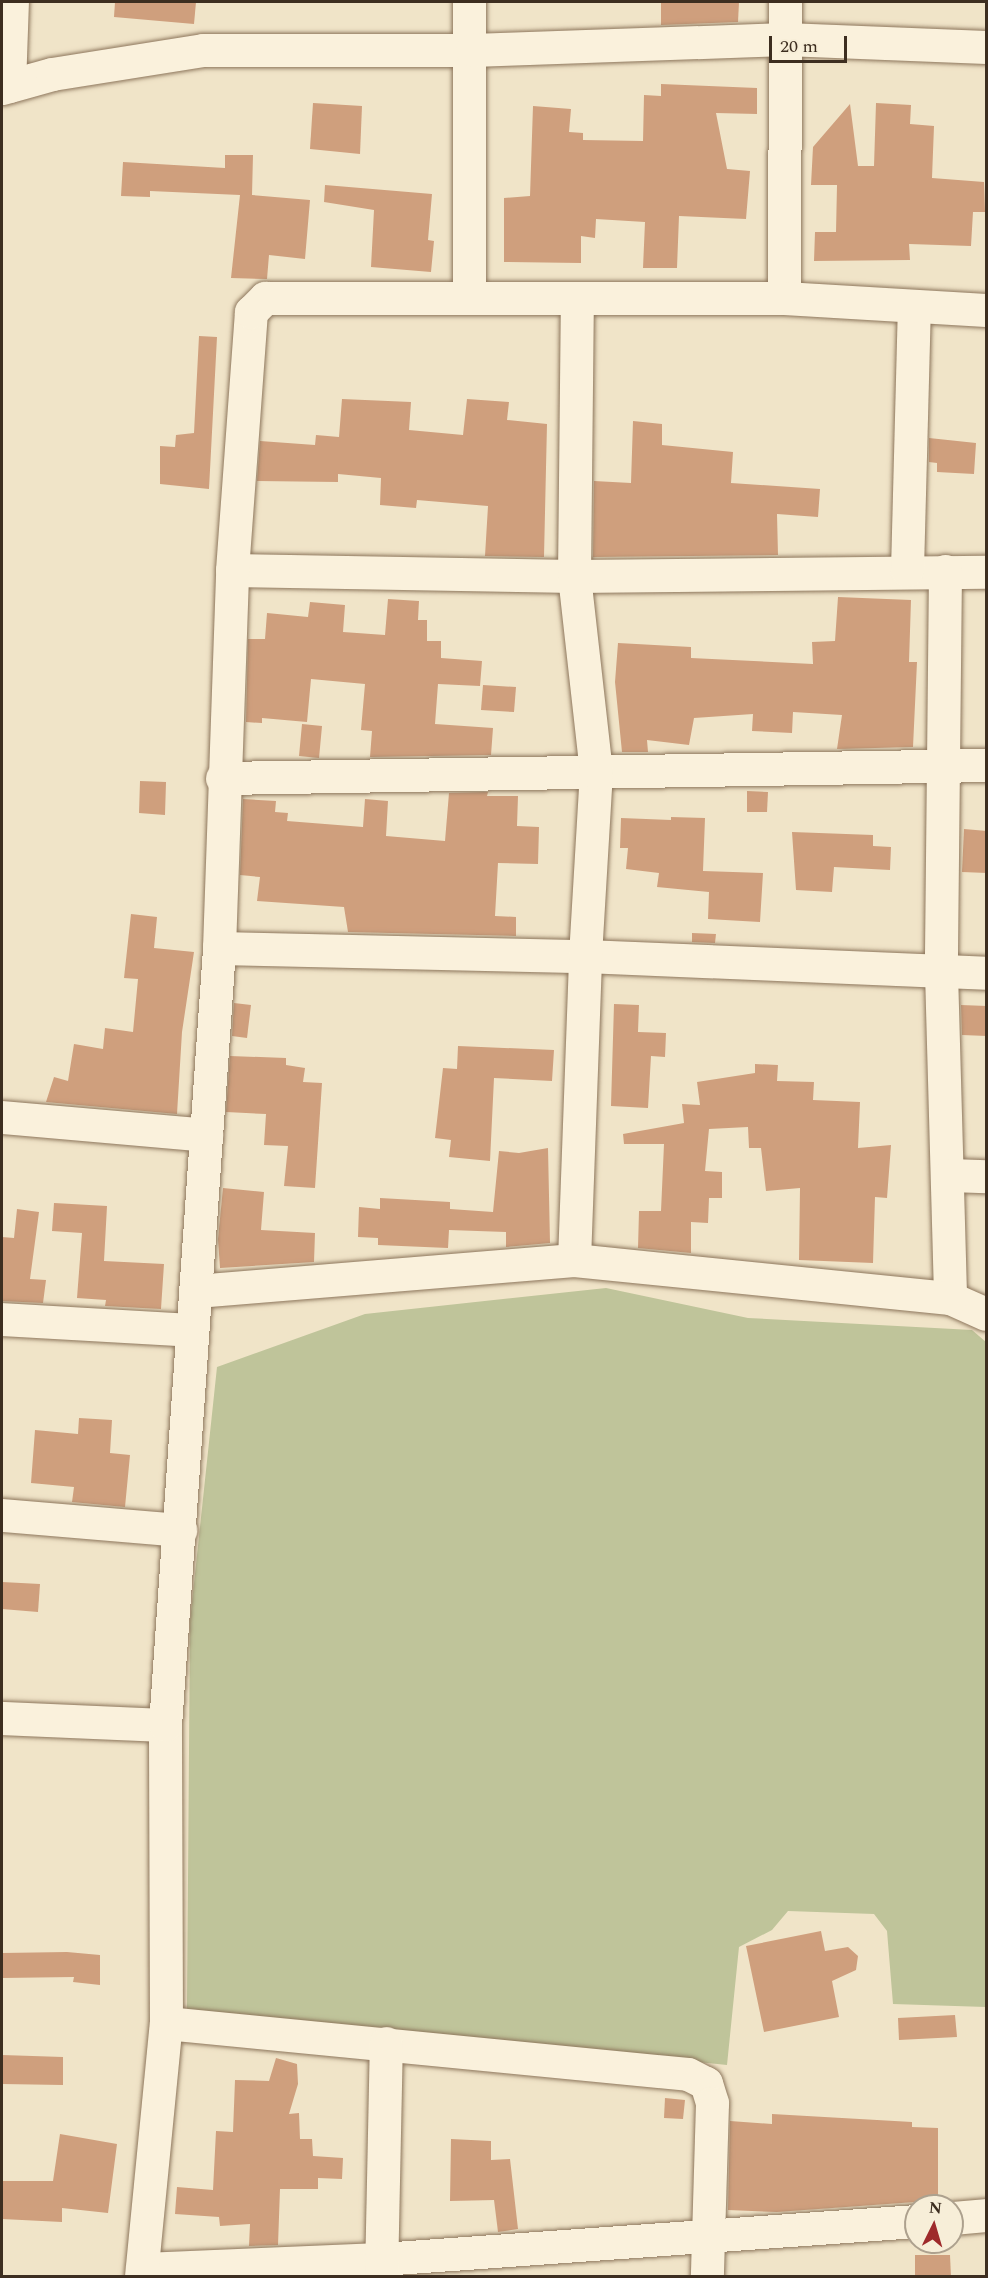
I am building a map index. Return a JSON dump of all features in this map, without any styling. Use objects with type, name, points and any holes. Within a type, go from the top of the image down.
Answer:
[{"type":"street","points":[[12,2],[5,87],[52,74],[203,50],[472,50],[785,39],[987,47]]},
{"type":"street","points":[[469,2],[472,50],[469,298]]},
{"type":"street","points":[[784,298],[785,2]]},
{"type":"street","points":[[904,2222],[708,2237],[381,2268],[142,2273],[165,2023],[165,1725],[219,948],[222,778],[232,570],[251,312],[256,304],[265,298],[784,298],[987,310]]},
{"type":"street","points":[[574,1260],[585,956],[596,772],[574,576],[577,298]]},
{"type":"street","points":[[907,570],[914,306]]},
{"type":"street","points":[[232,570],[574,576],[907,570],[987,572]]},
{"type":"street","points":[[945,571],[941,972],[950,1175],[950,1298]]},
{"type":"street","points":[[222,778],[987,765]]},
{"type":"street","points":[[219,948],[585,956],[987,973]]},
{"type":"street","points":[[2,1118],[206,1135]]},
{"type":"street","points":[[950,1175],[987,1176]]},
{"type":"street","points":[[196,1291],[574,1260],[950,1298],[987,1314]]},
{"type":"street","points":[[2,1319],[192,1330]]},
{"type":"street","points":[[2,1515],[180,1530]]},
{"type":"street","points":[[2,1718],[165,1725]]},
{"type":"street","points":[[165,2023],[688,2074],[706,2083],[712,2103],[707,2277]]},
{"type":"street","points":[[381,2268],[386,2043]]},
{"type":"street","points":[[964,2217],[987,2215]]},
{"type":"green space","points":[[606,1288],[748,1318],[972,1330],[986,1342],[986,2007],[893,2004],[887,1931],[874,1914],[788,1911],[772,1930],[739,1947],[727,2065],[187,2009],[190,1621],[217,1367],[365,1314]]},
{"type":"building","points":[[115,2],[196,2],[194,24],[114,17]]},
{"type":"building","points":[[661,2],[739,2],[738,22],[661,25]]},
{"type":"building","points":[[661,84],[757,88],[757,114],[716,113],[727,169],[750,171],[746,219],[679,216],[677,268],[643,268],[645,222],[596,219],[595,238],[581,236],[581,263],[504,262],[504,198],[530,196],[533,106],[571,109],[569,132],[583,133],[583,140],[643,141],[644,95],[661,96]]},
{"type":"building","points":[[313,103],[362,106],[360,154],[310,149]]},
{"type":"building","points":[[876,103],[911,105],[910,124],[934,126],[932,178],[984,182],[985,212],[973,212],[971,246],[909,244],[910,260],[814,261],[815,232],[836,232],[837,185],[811,185],[813,147],[850,104],[858,166],[874,166]]},
{"type":"building","points":[[225,155],[253,155],[252,195],[310,200],[305,259],[269,255],[267,279],[231,278],[240,195],[150,191],[150,197],[121,196],[123,162],[225,168]]},
{"type":"building","points":[[325,185],[432,194],[428,240],[434,241],[431,272],[371,267],[374,210],[324,202]]},
{"type":"building","points":[[199,336],[217,337],[209,489],[160,484],[160,446],[175,447],[176,435],[194,433]]},
{"type":"building","points":[[342,399],[411,402],[409,430],[463,435],[467,399],[509,402],[507,420],[547,424],[544,557],[485,556],[488,506],[417,500],[416,508],[380,505],[381,478],[338,474],[338,482],[257,481],[260,441],[315,445],[316,435],[339,437]]},
{"type":"building","points":[[633,421],[662,424],[662,445],[733,452],[731,483],[820,489],[818,517],[777,514],[778,555],[593,557],[594,481],[631,483]]},
{"type":"building","points":[[929,438],[976,443],[974,474],[937,472],[937,463],[929,462]]},
{"type":"building","points":[[838,597],[911,600],[909,662],[917,662],[913,747],[837,749],[842,715],[793,712],[792,733],[752,731],[753,714],[694,718],[689,745],[647,740],[648,752],[622,752],[615,682],[618,643],[691,647],[691,658],[813,664],[812,642],[835,641]]},
{"type":"building","points":[[388,599],[419,601],[418,620],[427,620],[427,641],[441,641],[441,658],[482,661],[480,686],[438,684],[435,724],[493,728],[491,755],[370,757],[372,731],[361,730],[365,684],[311,679],[307,722],[262,718],[262,723],[246,722],[248,639],[265,639],[267,613],[308,617],[310,602],[345,605],[343,632],[385,635]]},
{"type":"building","points":[[483,685],[516,687],[514,712],[481,710]]},
{"type":"building","points":[[302,724],[322,726],[319,758],[299,756]]},
{"type":"building","points":[[140,781],[166,782],[165,815],[139,813]]},
{"type":"building","points":[[747,791],[768,792],[767,812],[747,812]]},
{"type":"building","points":[[488,792],[487,796],[518,796],[517,826],[539,827],[538,864],[498,863],[495,916],[516,917],[516,936],[348,932],[344,907],[257,901],[260,877],[240,875],[243,799],[276,801],[275,812],[288,813],[287,821],[363,827],[365,799],[388,801],[386,836],[445,841],[449,793]]},
{"type":"building","points":[[671,817],[705,818],[703,871],[763,873],[760,922],[708,919],[709,892],[657,887],[659,873],[626,869],[628,848],[620,848],[621,818],[671,820]]},
{"type":"building","points":[[964,829],[987,831],[987,873],[962,872]]},
{"type":"building","points":[[792,832],[873,835],[873,846],[891,847],[890,870],[834,867],[832,892],[796,890]]},
{"type":"building","points":[[131,914],[157,917],[154,948],[194,952],[182,1032],[177,1114],[46,1102],[54,1077],[68,1081],[74,1044],[103,1049],[105,1028],[133,1032],[138,979],[124,978]]},
{"type":"building","points":[[692,933],[716,934],[715,943],[692,942]]},
{"type":"building","points":[[234,1003],[251,1005],[247,1038],[232,1036]]},
{"type":"building","points":[[614,1004],[639,1005],[638,1032],[666,1033],[665,1057],[651,1056],[648,1108],[611,1106]]},
{"type":"building","points":[[961,1005],[987,1006],[987,1036],[962,1035]]},
{"type":"building","points":[[458,1046],[554,1050],[552,1081],[494,1078],[490,1161],[449,1157],[451,1140],[435,1138],[443,1068],[457,1069]]},
{"type":"building","points":[[230,1056],[286,1058],[286,1065],[305,1068],[303,1082],[322,1083],[315,1188],[284,1186],[288,1146],[264,1145],[266,1114],[226,1112]]},
{"type":"building","points":[[755,1064],[778,1065],[777,1081],[814,1082],[813,1100],[860,1102],[858,1148],[891,1145],[887,1198],[875,1197],[873,1263],[799,1260],[800,1188],[766,1191],[761,1148],[749,1148],[748,1127],[709,1129],[705,1171],[722,1172],[722,1198],[709,1198],[708,1223],[691,1222],[691,1253],[638,1248],[639,1211],[661,1211],[664,1144],[624,1144],[623,1134],[684,1123],[682,1104],[700,1105],[697,1082],[755,1073]]},
{"type":"building","points":[[548,1148],[550,1243],[506,1247],[506,1232],[449,1230],[448,1248],[378,1245],[378,1238],[358,1237],[359,1207],[380,1209],[380,1198],[450,1202],[450,1209],[493,1212],[499,1151],[519,1153]]},
{"type":"building","points":[[223,1188],[264,1192],[261,1230],[315,1233],[314,1262],[220,1268],[218,1239]]},
{"type":"building","points":[[54,1203],[107,1206],[104,1261],[164,1264],[161,1309],[105,1306],[106,1300],[77,1298],[82,1233],[52,1231]]},
{"type":"building","points":[[17,1209],[39,1212],[30,1279],[46,1280],[43,1303],[2,1301],[2,1237],[14,1238]]},
{"type":"building","points":[[79,1418],[112,1420],[110,1453],[130,1455],[125,1507],[72,1502],[74,1487],[31,1483],[35,1430],[78,1434]]},
{"type":"building","points":[[2,1582],[40,1584],[38,1612],[2,1609]]},
{"type":"building","points":[[821,1931],[825,1951],[848,1947],[858,1956],[856,1970],[832,1981],[839,2017],[764,2032],[746,1946]]},
{"type":"building","points":[[67,1952],[100,1955],[100,1985],[73,1982],[74,1977],[2,1978],[2,1953]]},
{"type":"building","points":[[955,2015],[957,2037],[899,2040],[898,2018]]},
{"type":"building","points":[[2,2055],[63,2057],[63,2085],[2,2084]]},
{"type":"building","points":[[276,2058],[297,2064],[298,2084],[289,2114],[299,2113],[300,2139],[312,2139],[313,2156],[343,2158],[342,2179],[318,2178],[318,2189],[280,2189],[278,2245],[249,2246],[250,2224],[220,2226],[219,2217],[175,2214],[177,2187],[213,2190],[216,2131],[233,2132],[235,2080],[269,2081]]},
{"type":"building","points":[[665,2098],[685,2100],[683,2119],[664,2118]]},
{"type":"building","points":[[772,2114],[912,2122],[912,2127],[938,2128],[938,2194],[904,2194],[904,2203],[777,2212],[728,2210],[730,2121],[772,2124]]},
{"type":"building","points":[[60,2134],[117,2144],[108,2213],[62,2208],[62,2222],[2,2219],[2,2181],[53,2181]]},
{"type":"building","points":[[451,2139],[491,2141],[491,2160],[510,2159],[518,2229],[498,2232],[494,2200],[450,2201]]},
{"type":"building","points":[[915,2255],[950,2255],[951,2277],[915,2277]]}]
